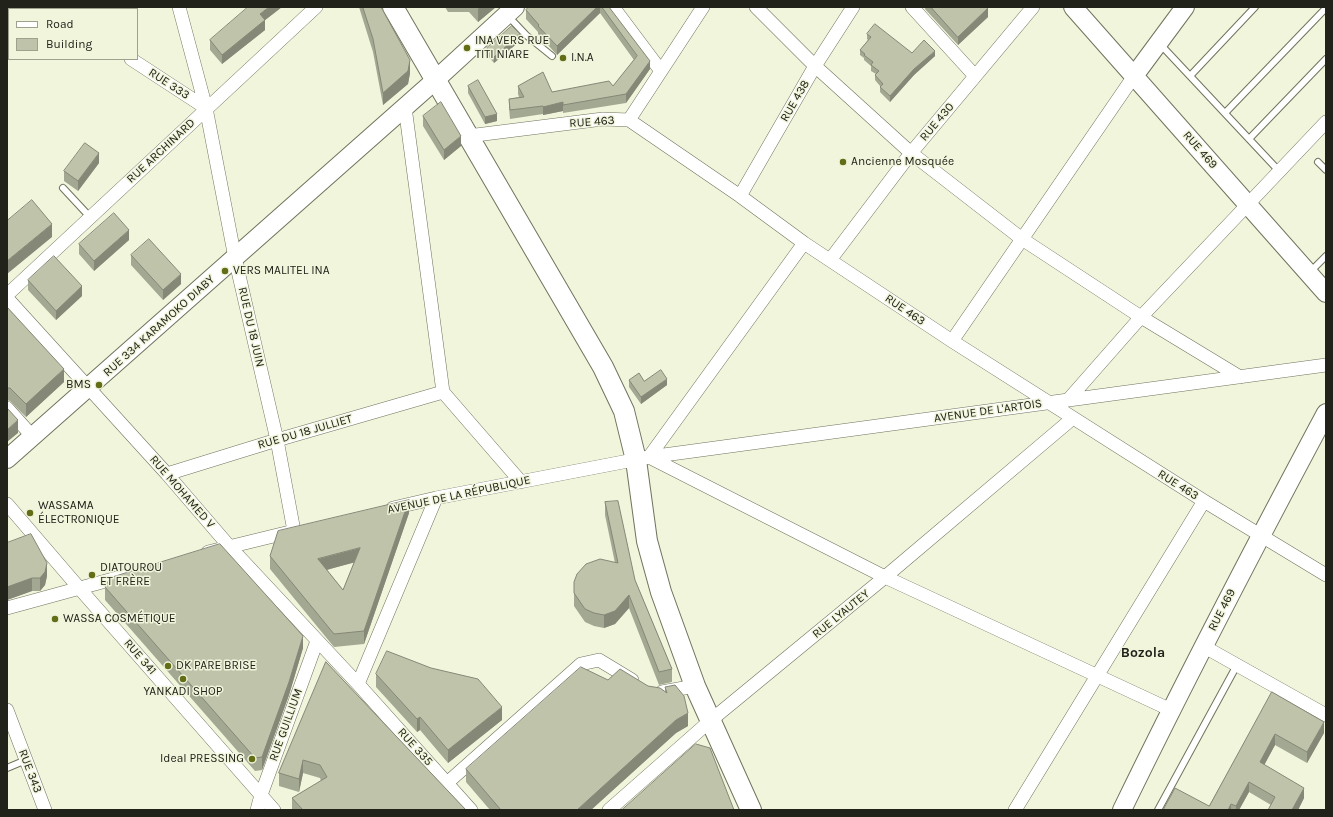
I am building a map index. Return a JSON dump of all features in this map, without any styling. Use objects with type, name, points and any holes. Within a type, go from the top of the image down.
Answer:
[{"type":"main road","points":[[393,7],[603,367],[624,411],[642,459],[647,541],[661,592],[694,686],[751,810]]},
{"type":"street","name":"RUE DU 18 JUIN","points":[[179,7],[206,108],[235,258],[277,440],[294,531]]},
{"type":"street","points":[[613,7],[661,71]]},
{"type":"street","points":[[629,120],[703,7]]},
{"type":"street","points":[[756,7],[815,66],[911,153],[1022,239],[1141,317],[1240,377]]},
{"type":"street","name":"RUE 438","points":[[740,196],[815,66],[853,7]]},
{"type":"street","points":[[912,7],[975,76]]},
{"type":"street","name":"RUE 430","points":[[830,260],[911,153],[1033,7]]},
{"type":"street","name":"RUE 469","points":[[1074,7],[1326,293]]},
{"type":"street","points":[[952,341],[1134,76],[1185,7]]},
{"type":"street","name":"RUE ARCHINARD","points":[[7,297],[312,8]]},
{"type":"street","name":"RUE 334 KARAMOKO DIABY","points":[[7,459],[89,388],[511,11]]},
{"type":"street","name":"RUE 333","points":[[133,60],[206,108]]},
{"type":"street","points":[[405,107],[443,392],[521,482]]},
{"type":"street","name":"RUE 463","points":[[468,136],[603,119],[629,120],[740,196],[804,243],[952,341],[1204,501],[1326,575]]},
{"type":"street","points":[[1068,400],[1141,317],[1326,122]]},
{"type":"street","points":[[804,243],[642,459],[885,577],[1171,710]]},
{"type":"street","name":"RUE MOHAMED V","points":[[7,297],[167,474],[229,546],[358,684]]},
{"type":"street","name":"AVENUE DE L'ARTOIS","points":[[610,465],[642,459],[1326,365]]},
{"type":"street","name":"RUE DU 18 JULLIET","points":[[167,474],[277,440],[443,392]]},
{"type":"street","points":[[7,408],[33,437]]},
{"type":"street","name":"RUE 469","points":[[1122,810],[1260,535],[1326,413]]},
{"type":"street","name":"RUE LYAUTEY","points":[[609,810],[710,721],[885,577],[1073,418]]},
{"type":"street","name":"AVENUE DE LA RÉPUBLIQUE","points":[[384,510],[436,498],[610,465]]},
{"type":"street","points":[[358,684],[436,498]]},
{"type":"street","points":[[1015,810],[1204,501]]},
{"type":"street","name":"RUE 341","points":[[7,504],[274,810]]},
{"type":"street","points":[[199,555],[229,546],[309,528]]},
{"type":"street","points":[[7,608],[139,572]]},
{"type":"street","name":"RUE GUILLIUM","points":[[257,810],[261,795],[317,641]]},
{"type":"street","points":[[1204,646],[1326,715]]},
{"type":"street","points":[[447,783],[581,664],[599,660],[649,690],[660,693],[694,686]]},
{"type":"street","name":"RUE 335","points":[[358,684],[471,810]]},
{"type":"street","name":"RUE 343","points":[[7,710],[45,810]]},
{"type":"lane","points":[[1190,76],[1255,7]]},
{"type":"lane","points":[[1225,113],[1326,8]]},
{"type":"lane","points":[[511,11],[526,35],[552,56]]},
{"type":"lane","points":[[1159,42],[1279,172]]},
{"type":"lane","points":[[1249,139],[1326,58]]},
{"type":"lane","points":[[1318,162],[1326,170]]},
{"type":"lane","points":[[63,188],[90,217]]},
{"type":"lane","points":[[1308,273],[1326,256]]},
{"type":"lane","points":[[1158,810],[1237,665]]},
{"type":"lane","points":[[7,768],[26,760]]},
{"type":"building","points":[[248,7],[269,7],[260,14],[265,20],[222,55],[210,40]]},
{"type":"building","points":[[363,7],[381,7],[410,60],[408,71],[383,93],[373,39]]},
{"type":"building","points":[[529,7],[597,7],[557,46],[538,26],[539,25],[526,10]]},
{"type":"building","points":[[602,7],[609,7],[650,61],[626,94],[563,105],[563,102],[543,107],[510,110],[509,99],[524,97],[518,86],[543,72],[552,92],[609,81],[613,86],[637,56]]},
{"type":"building","points":[[931,7],[987,7],[988,8],[958,37]]},
{"type":"building","points":[[875,24],[912,53],[924,40],[935,51],[914,69],[890,96],[880,87],[883,84],[875,75],[879,71],[871,65],[873,62],[860,50],[871,37],[867,34]]},
{"type":"building","points":[[512,26],[520,34],[494,57],[487,48]]},
{"type":"building","points":[[478,80],[497,114],[485,117],[468,86]]},
{"type":"building","points":[[441,102],[461,136],[444,150],[423,116]]},
{"type":"building","points":[[85,143],[99,153],[78,181],[64,171]]},
{"type":"building","points":[[32,200],[52,224],[7,261],[7,221]]},
{"type":"building","points":[[114,213],[129,230],[94,261],[79,244]]},
{"type":"building","points":[[149,239],[181,274],[163,290],[131,255]]},
{"type":"building","points":[[54,256],[82,286],[56,311],[28,280]]},
{"type":"building","points":[[7,307],[64,369],[26,404],[10,388],[7,388]]},
{"type":"building","points":[[661,370],[667,379],[641,397],[629,380],[639,373],[644,381]]},
{"type":"building","points":[[7,408],[18,420],[7,430]]},
{"type":"building","points":[[409,500],[364,631],[334,634],[270,556],[278,531]],"holes":[[[360,548],[343,590],[318,559]]]},
{"type":"building","points":[[618,501],[635,580],[672,669],[659,672],[629,595],[615,611],[604,615],[585,609],[574,593],[574,582],[577,574],[586,564],[600,559],[618,563],[605,502]]},
{"type":"building","points":[[31,534],[47,563],[45,572],[40,578],[32,578],[7,587],[7,543]]},
{"type":"building","points":[[220,544],[303,636],[289,682],[262,757],[255,758],[105,587],[110,578]]},
{"type":"building","points":[[387,651],[431,668],[478,679],[502,707],[448,750],[420,717],[417,719],[376,674]]},
{"type":"building","points":[[326,662],[466,810],[303,810],[292,798],[327,777],[320,765],[303,760],[299,779],[279,773]]},
{"type":"building","points":[[581,667],[608,680],[620,669],[648,686],[660,688],[667,693],[665,687],[675,685],[684,696],[688,713],[676,720],[577,810],[501,810],[466,769]]},
{"type":"building","points":[[1272,692],[1324,722],[1307,752],[1275,734],[1260,762],[1304,788],[1292,810],[1268,810],[1275,797],[1249,782],[1236,806],[1231,804],[1228,810],[1163,810],[1175,788],[1209,806]]},
{"type":"building","points":[[696,744],[710,748],[734,810],[622,810]]},
{"type":"place","name":"INA VERS RUE TITI NIARE","points":[[467,48]]},
{"type":"place","name":"I.N.A","points":[[563,58]]},
{"type":"place","name":"Ancienne Mosquée","points":[[843,162]]},
{"type":"place","name":"VERS MALITEL INA","points":[[225,271]]},
{"type":"place","name":"BMS","points":[[99,385]]},
{"type":"place","name":"WASSAMA ÉLECTRONIQUE","points":[[30,513]]},
{"type":"place","name":"DIATOUROU ET FRÈRE","points":[[92,575]]},
{"type":"place","name":"WASSA COSMÉTIQUE","points":[[55,619]]},
{"type":"place","name":"DK PARE BRISE","points":[[168,666]]},
{"type":"place","name":"YANKADI SHOP","points":[[183,679]]},
{"type":"place","name":"Ideal PRESSING","points":[[252,759]]},
{"type":"district","name":"Bozola","points":[[1143,653]]}]
